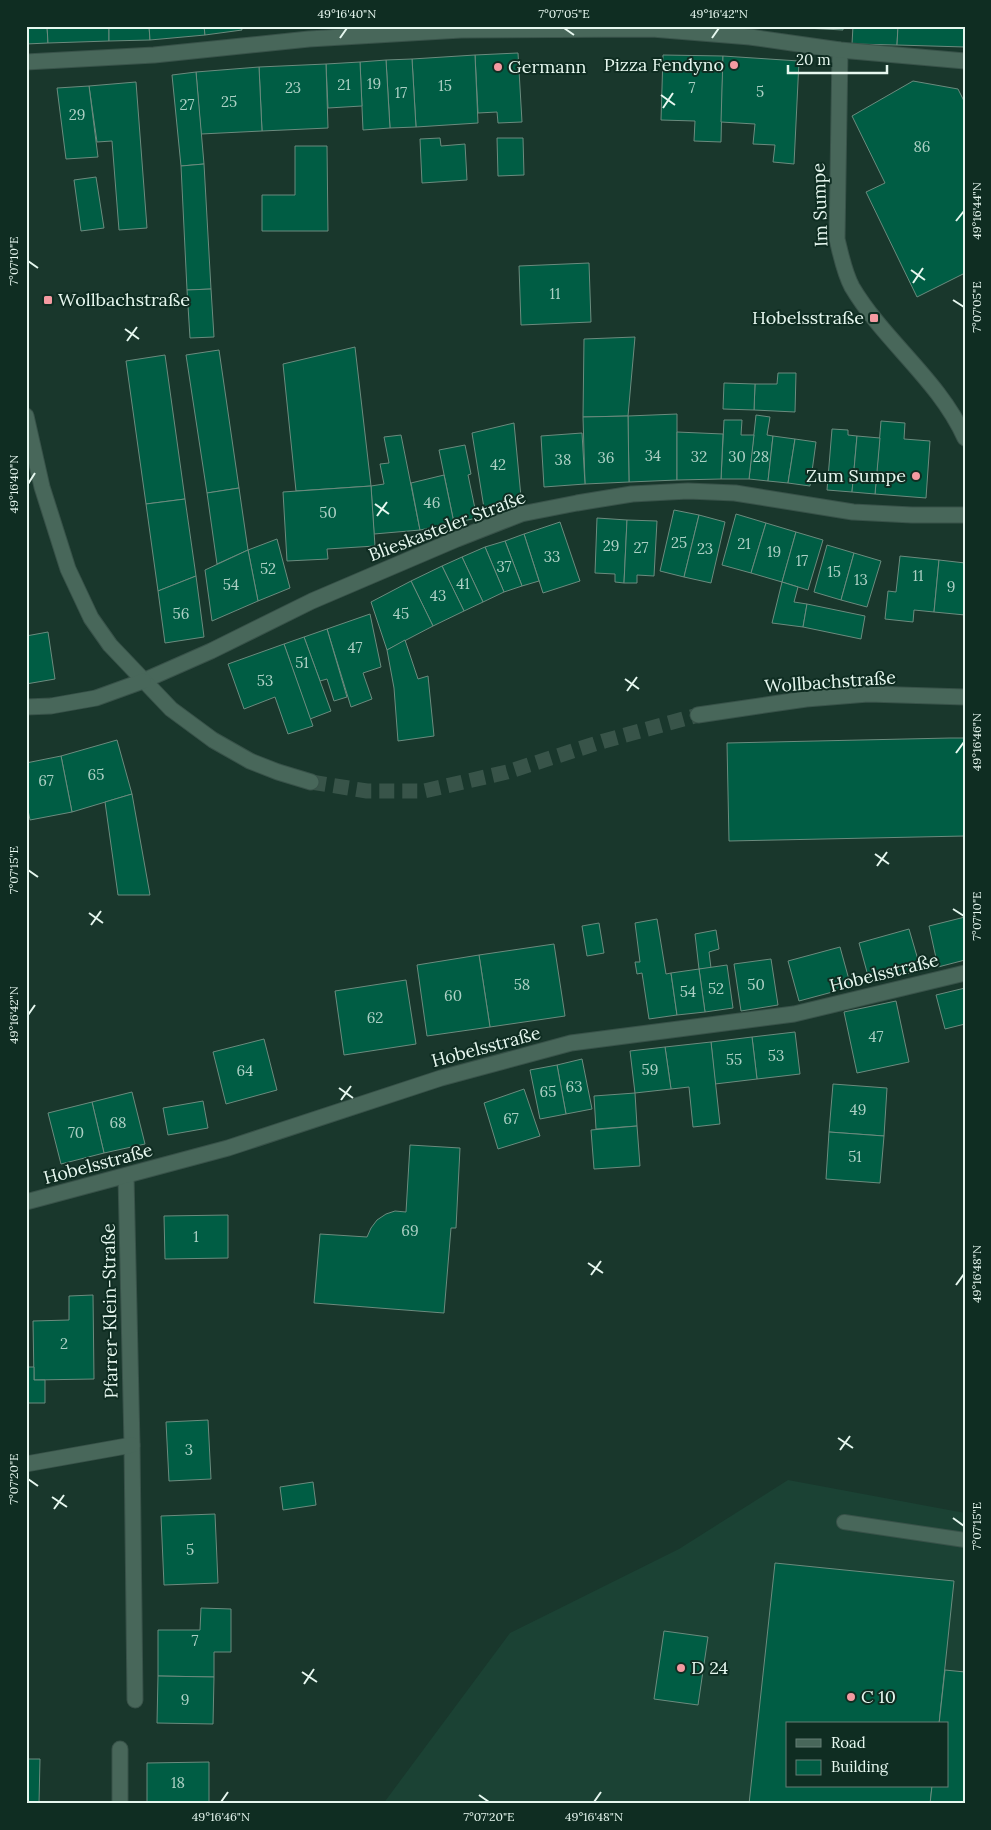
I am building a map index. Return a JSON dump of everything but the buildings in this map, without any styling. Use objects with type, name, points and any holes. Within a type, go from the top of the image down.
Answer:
[{"type":"street","points":[[26,62],[154,54],[310,39],[461,30],[652,29],[750,37],[840,50],[965,61]]},
{"type":"street","name":"Im Sumpe","points":[[840,50],[837,239],[843,266],[858,294],[889,338],[939,395],[965,438]]},
{"type":"street","points":[[26,416],[42,486],[68,569],[91,618],[110,645],[172,709],[212,740],[250,761],[311,782]]},
{"type":"street","name":"Blieskasteler Straße","points":[[26,707],[51,706],[96,698],[143,681],[211,651],[312,601],[457,539],[521,514],[578,502],[632,494],[688,491],[735,493],[853,512],[912,516],[965,515]]},
{"type":"street","name":"Wollbachstraße","points":[[698,715],[806,699],[868,694],[965,697]]},
{"type":"street","name":"Hobelsstraße","points":[[26,1202],[228,1148],[442,1078],[572,1043],[794,1014],[965,973]]},
{"type":"street","name":"Pfarrer-Klein-Straße","points":[[126,1176],[135,1700]]},
{"type":"street","points":[[26,1464],[132,1445]]},
{"type":"street","points":[[120,1749],[120,1804]]},
{"type":"lane","points":[[844,1522],[965,1540]]},
{"type":"shaded area","points":[[788,1480],[965,1513],[965,1804],[383,1804],[510,1633],[679,1549]]},
{"type":"tunnel","points":[[311,782],[367,791],[424,791],[507,772],[604,741],[698,715]]},
{"type":"place","name":"Pizza Fendyno","points":[[734,65]]},
{"type":"place","name":"Germann","points":[[498,67]]},
{"type":"place","name":"Wollbachstraße","points":[[48,300]]},
{"type":"place","name":"Hobelsstraße","points":[[874,318]]},
{"type":"place","name":"Zum Sumpe","points":[[916,476]]},
{"type":"place","name":"D 24","points":[[681,1668]]},
{"type":"place","name":"C 10","points":[[851,1697]]}]
